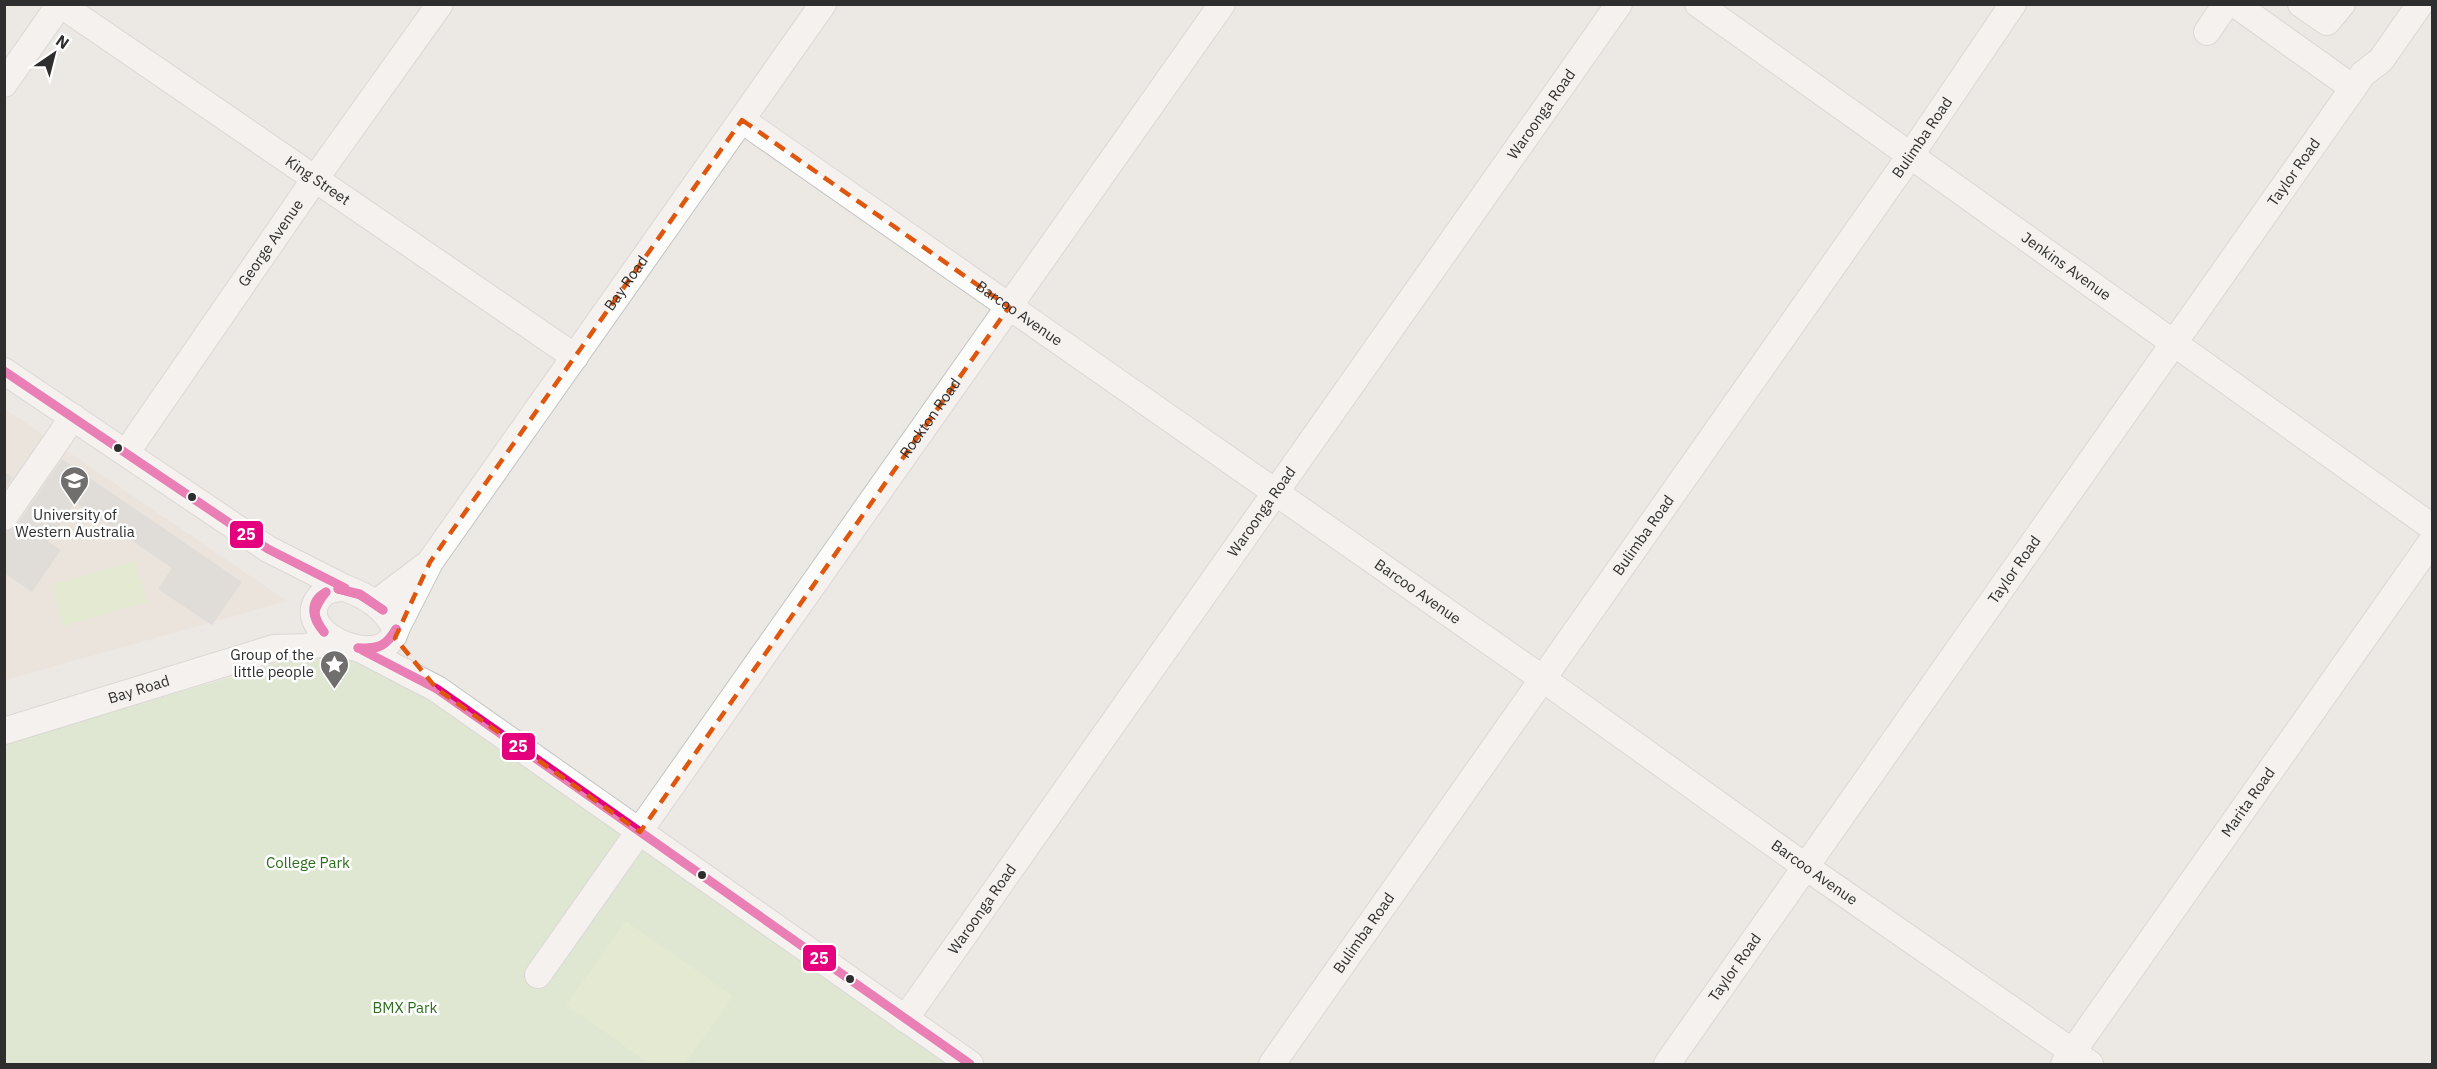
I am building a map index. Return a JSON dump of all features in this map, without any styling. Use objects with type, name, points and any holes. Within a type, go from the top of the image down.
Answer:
[{"type":"street","points":[[4,84],[60,4]]},
{"type":"street","name":"King Street","points":[[60,4],[575,357]]},
{"type":"street","name":"George Avenue","points":[[126,453],[315,179],[440,4]]},
{"type":"street","name":"Bay Road","points":[[395,634],[430,562],[823,4]]},
{"type":"street","name":"Rockton Road","points":[[538,975],[1222,4]]},
{"type":"street","name":"Waroonga Road","points":[[905,1019],[1619,4]]},
{"type":"street","name":"Jenkins Avenue","points":[[1698,4],[2433,527]]},
{"type":"street","name":"Bulimba Road","points":[[1272,1065],[1910,156],[2013,4]]},
{"type":"street","points":[[2207,32],[2226,4]]},
{"type":"street","points":[[2235,4],[2358,81]]},
{"type":"street","points":[[2301,4],[2327,22],[2342,4]]},
{"type":"street","name":"Taylor Road","points":[[2358,81],[2369,51],[2401,4]]},
{"type":"street","name":"Taylor Road","points":[[1667,1065],[2358,81],[2381,60],[2420,4]]},
{"type":"street","name":"Barcoo Avenue","points":[[742,120],[1543,679],[2076,1060]]},
{"type":"street","points":[[4,371],[268,549],[376,603],[387,614],[395,634],[437,689]]},
{"type":"street","points":[[4,517],[73,417]]},
{"type":"street","name":"Marita Road","points":[[2076,1060],[2433,541]]},
{"type":"street","points":[[268,549],[316,605],[319,628],[335,640],[362,650],[437,689],[970,1065]]},
{"type":"street","name":"Bay Road","points":[[376,603],[430,562]]},
{"type":"street","points":[[316,605],[328,589],[345,588]]},
{"type":"street","name":"Bay Road","points":[[274,648],[298,631],[316,605]]},
{"type":"street","points":[[362,650],[383,647],[395,634]]},
{"type":"street","name":"Bay Road","points":[[4,731],[274,648],[306,647],[335,640]]},
{"type":"highlighted area","points":[[742,120],[1009,307],[640,832],[437,689],[395,638],[430,562]]},
{"type":"shaded area","name":"University of Western Australia","points":[[5,409],[287,601],[5,680]]},
{"type":"green space","points":[[135,561],[147,602],[63,626],[51,585]]},
{"type":"green space","name":"College Park","points":[[338,650],[390,676],[439,706],[948,1064],[5,1064],[5,744],[301,656]]},
{"type":"green space","points":[[626,921],[733,996],[685,1064],[650,1064],[566,1005]]},
{"type":"building","points":[[62,459],[242,582],[212,625],[158,589],[172,568],[75,502],[48,542],[61,550],[32,592],[4,573],[4,532],[16,526]]},
{"type":"building","points":[[4,472],[13,477],[4,490]]},
{"type":"transit line","name":"25","points":[[4,371],[268,549],[345,588]]},
{"type":"transit line","name":"25","points":[[338,589],[360,595],[383,610]]},
{"type":"transit line","name":"25","points":[[338,589],[360,594],[383,610]]},
{"type":"transit line","name":"25","points":[[324,632],[317,622],[314,606],[320,596],[326,592]]},
{"type":"transit line","name":"25","points":[[324,632],[317,621],[315,612],[326,592]]},
{"type":"transit line","name":"25","points":[[358,648],[381,645],[396,629]]},
{"type":"transit line","name":"25","points":[[358,648],[371,649],[381,646],[396,629]]},
{"type":"transit line","name":"25","points":[[362,650],[437,689],[970,1064]]},
{"type":"place","name":"University of Western Australia","points":[[75,506]]},
{"type":"place","name":"Group of the little people","points":[[335,690]]},
{"type":"park label","name":"BMX Park","points":[[405,1008]]}]
